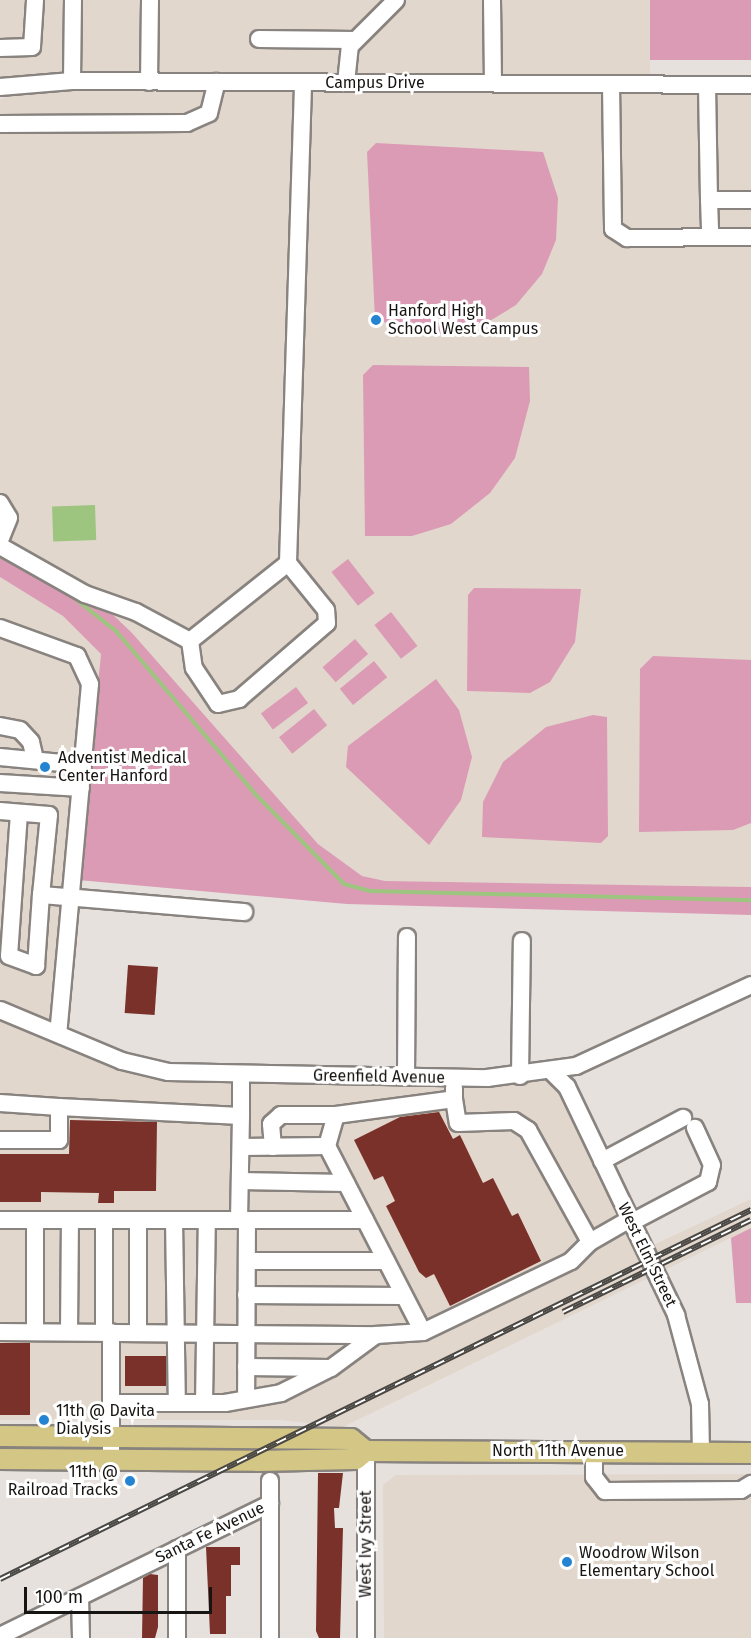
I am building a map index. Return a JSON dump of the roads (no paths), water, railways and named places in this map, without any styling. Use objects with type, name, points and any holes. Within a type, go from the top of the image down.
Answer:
[{"type":"main road","name":"North 11th Avenue","points":[[0,1436],[351,1439],[366,1451]]},
{"type":"main road","name":"North 11th Avenue","points":[[0,1459],[356,1459],[366,1451],[594,1450],[751,1453]]},
{"type":"street","points":[[0,48],[32,47],[35,0]]},
{"type":"street","points":[[72,81],[73,0]]},
{"type":"street","points":[[149,82],[150,0]]},
{"type":"street","points":[[346,83],[348,52],[355,40],[396,0]]},
{"type":"street","points":[[492,0],[493,83]]},
{"type":"street","points":[[259,39],[355,40]]},
{"type":"street","name":"Campus Drive","points":[[0,87],[72,81],[751,85]]},
{"type":"street","points":[[0,124],[187,123],[209,113],[217,82]]},
{"type":"street","points":[[190,641],[194,668],[215,702],[225,705],[239,699],[327,622],[326,610],[288,563],[303,83]]},
{"type":"street","points":[[611,84],[613,229],[627,238],[751,237]]},
{"type":"street","points":[[707,85],[710,237]]},
{"type":"street","points":[[709,200],[751,200]]},
{"type":"street","points":[[0,503],[9,518],[0,540]]},
{"type":"street","points":[[0,546],[85,594],[136,612],[190,641]]},
{"type":"street","points":[[190,641],[288,563]]},
{"type":"street","points":[[0,628],[77,656],[90,684],[74,895],[58,1034]]},
{"type":"street","points":[[0,726],[20,730],[31,742],[35,760]]},
{"type":"street","points":[[0,757],[83,765]]},
{"type":"street","points":[[0,783],[81,788]]},
{"type":"street","points":[[0,811],[48,815],[36,966],[9,956],[19,813]]},
{"type":"street","points":[[41,895],[74,895],[244,912]]},
{"type":"street","points":[[406,937],[406,1077]]},
{"type":"street","points":[[520,1076],[522,941]]},
{"type":"street","name":"Greenfield Avenue","points":[[2,1014],[147,1069],[241,1075],[454,1078],[520,1076],[553,1073],[603,1055],[751,985]]},
{"type":"street","name":"West Elm Street","points":[[553,1073],[567,1087],[631,1220],[687,1346],[699,1404],[701,1452]]},
{"type":"street","points":[[241,1075],[240,1181],[247,1261],[246,1396]]},
{"type":"street","points":[[454,1078],[454,1099],[458,1123],[514,1121],[528,1130],[590,1242]]},
{"type":"street","points":[[273,1147],[272,1124],[281,1115],[336,1115],[454,1099]]},
{"type":"street","points":[[0,1103],[241,1116]]},
{"type":"street","points":[[0,1140],[59,1140],[59,1107]]},
{"type":"street","points":[[336,1115],[327,1146],[423,1332]]},
{"type":"street","points":[[0,1332],[246,1332],[376,1335],[423,1332],[571,1261],[590,1242],[708,1182],[712,1165],[689,1123],[602,1161]]},
{"type":"street","points":[[241,1147],[327,1146]]},
{"type":"street","points":[[240,1181],[346,1183]]},
{"type":"street","points":[[0,1220],[364,1220]]},
{"type":"street","points":[[35,1220],[35,1332]]},
{"type":"street","points":[[69,1220],[69,1332]]},
{"type":"street","points":[[104,1220],[112,1403],[111,1459]]},
{"type":"street","points":[[138,1220],[138,1332]]},
{"type":"street","points":[[174,1220],[173,1332],[177,1403]]},
{"type":"street","points":[[204,1403],[207,1220]]},
{"type":"street","points":[[247,1261],[386,1261]]},
{"type":"street","points":[[246,1295],[403,1296]]},
{"type":"street","points":[[112,1403],[204,1403],[281,1393],[331,1368],[376,1335]]},
{"type":"street","points":[[246,1367],[331,1368]]},
{"type":"street","points":[[594,1450],[594,1477],[605,1491],[741,1490],[751,1484]]},
{"type":"street","name":"West Ivy Street","points":[[366,1451],[366,1638]]},
{"type":"street","name":"Santa Fe Avenue","points":[[0,1636],[270,1504],[270,1481]]},
{"type":"street","points":[[270,1504],[270,1638]]},
{"type":"street","points":[[177,1549],[177,1638]]},
{"type":"street","points":[[80,1597],[81,1638]]},
{"type":"waterway","points":[[0,556],[44,580]]},
{"type":"waterway","points":[[69,594],[116,631],[255,794],[344,884],[370,891],[751,900]]},
{"type":"railway","points":[[0,1579],[751,1210]]},
{"type":"railway","points":[[563,1312],[751,1220]]},
{"type":"place","name":"Hanford High School West Campus","points":[[376,320]]},
{"type":"place","name":"Adventist Medical Center Hanford","points":[[45,767]]},
{"type":"place","name":"11th @ Davita Dialysis","points":[[44,1420]]},
{"type":"place","name":"11th @ Railroad Tracks","points":[[130,1481]]},
{"type":"place","name":"Woodrow Wilson Elementary School","points":[[567,1562]]}]
